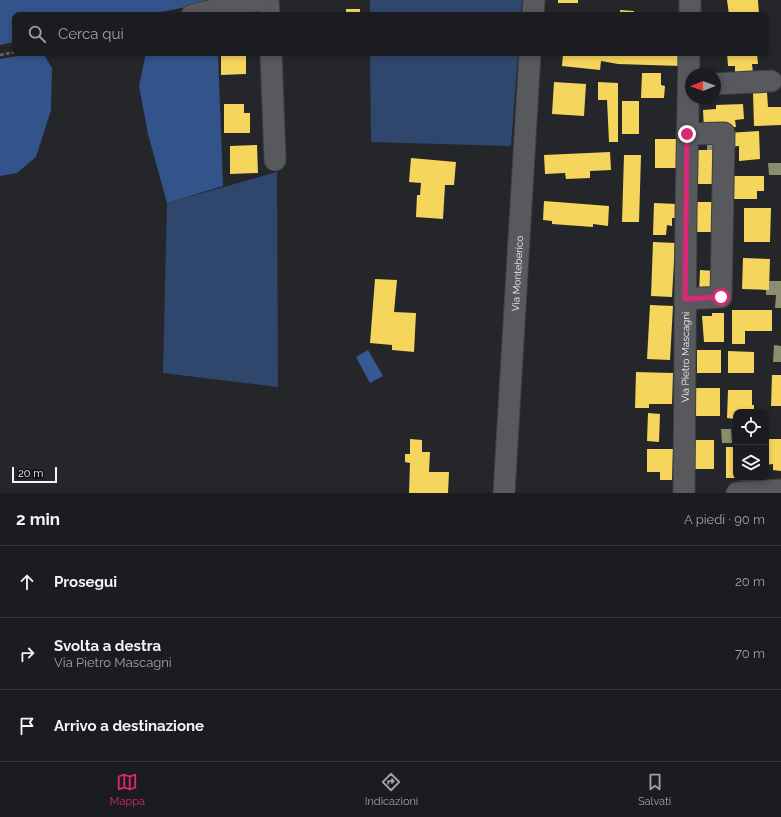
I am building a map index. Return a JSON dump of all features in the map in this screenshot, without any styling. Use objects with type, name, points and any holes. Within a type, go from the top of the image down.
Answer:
[{"type":"street","points":[[205,12],[258,0]]},
{"type":"street","points":[[268,0],[269,12]]},
{"type":"street","points":[[533,12],[534,0]]},
{"type":"street","points":[[690,0],[690,12]]},
{"type":"street","points":[[270,56],[275,160]]},
{"type":"street","name":"Via Monteberico","points":[[504,493],[530,56]]},
{"type":"street","name":"Via Pietro Mascagni","points":[[689,56],[689,68]]},
{"type":"street","points":[[721,84],[771,81]]},
{"type":"street","name":"Via Pietro Mascagni","points":[[684,493],[687,134],[689,104]]},
{"type":"street","points":[[685,299],[721,297],[724,133],[687,134]]},
{"type":"street","points":[[737,493],[781,490]]},
{"type":"path","points":[[0,55],[12,53]]},
{"type":"shaded area","points":[[0,0],[221,0],[161,12],[12,12],[12,43],[0,45]]},
{"type":"shaded area","points":[[370,0],[522,0],[521,12],[370,12]]},
{"type":"shaded area","points":[[17,56],[45,56],[52,68],[51,110],[36,157],[17,173],[0,176],[0,59]]},
{"type":"shaded area","points":[[145,56],[218,56],[223,186],[167,203],[148,134],[139,86]]},
{"type":"shaded area","points":[[370,56],[518,56],[511,146],[371,142]]},
{"type":"shaded area","points":[[277,172],[278,387],[163,373],[167,203]]},
{"type":"shaded area","points":[[368,350],[383,376],[370,383],[356,357]]},
{"type":"building: Abitazioni","points":[[558,0],[578,0],[578,3],[558,3]]},
{"type":"building: Abitazioni","points":[[727,0],[758,0],[759,12],[729,12]]},
{"type":"building: Abitazioni","points":[[346,9],[360,9],[360,12],[346,12]]},
{"type":"building: Abitazioni","points":[[620,10],[634,11],[634,12],[620,12]]},
{"type":"building: Abitazioni","points":[[221,56],[246,56],[246,74],[221,75]]},
{"type":"building: Abitazioni","points":[[563,56],[680,56],[680,66],[618,64],[601,61],[600,70],[562,66]]},
{"type":"building: Abitazioni","points":[[727,56],[757,56],[758,64],[752,64],[753,73],[735,74],[735,66],[728,66]]},
{"type":"building: Abitazioni","points":[[642,73],[661,73],[661,85],[665,86],[664,98],[641,98]]},
{"type":"building: Abitazioni","points":[[554,82],[586,84],[584,116],[552,114]]},
{"type":"building: Abitazioni","points":[[598,82],[618,83],[618,142],[609,142],[607,100],[598,100]]},
{"type":"building: Abitazioni","points":[[753,92],[767,92],[768,107],[781,107],[781,125],[754,126]]},
{"type":"building: Abitazioni","points":[[622,101],[639,101],[639,134],[622,134]]},
{"type":"building: Abitazioni","points":[[224,104],[244,104],[244,113],[250,113],[250,133],[224,133]]},
{"type":"building: Abitazioni","points":[[743,104],[744,119],[735,120],[736,127],[704,129],[703,110],[716,109],[716,105]]},
{"type":"building: Abitazioni","points":[[759,131],[760,159],[739,161],[739,146],[728,147],[727,133]]},
{"type":"building: Abitazioni","points":[[655,139],[676,139],[676,168],[655,168]]},
{"type":"building: Abitazioni","points":[[257,145],[258,173],[230,174],[230,146]]},
{"type":"building: Abitazioni","points":[[694,150],[717,150],[716,184],[693,184]]},
{"type":"building: Abitazioni","points":[[610,152],[611,170],[590,171],[590,178],[566,179],[565,173],[545,174],[544,155]]},
{"type":"building: Abitazioni","points":[[624,155],[641,155],[639,222],[622,222]]},
{"type":"building: Abitazioni","points":[[411,158],[456,162],[454,185],[445,185],[443,219],[416,217],[417,195],[420,195],[421,183],[409,182]]},
{"type":"building: Abitazioni","points":[[729,176],[764,176],[764,191],[757,191],[757,199],[728,199]]},
{"type":"building: Abitazioni","points":[[544,201],[609,206],[608,226],[593,224],[593,227],[552,224],[552,221],[543,220]]},
{"type":"building: Abitazioni","points":[[694,202],[713,202],[712,232],[693,232]]},
{"type":"building: Abitazioni","points":[[654,203],[677,204],[677,218],[672,218],[672,226],[667,225],[666,235],[653,235]]},
{"type":"building: Abitazioni","points":[[744,208],[771,208],[770,242],[744,242]]},
{"type":"building: Abitazioni","points":[[653,242],[675,243],[672,297],[651,296]]},
{"type":"building: Abitazioni","points":[[743,258],[770,259],[769,290],[742,289]]},
{"type":"building: Abitazioni","points":[[700,270],[716,271],[709,295],[699,294]]},
{"type":"building: Abitazioni","points":[[375,279],[397,280],[394,312],[416,313],[414,352],[392,350],[392,345],[370,343]]},
{"type":"building: Abitazioni","points":[[650,305],[673,306],[670,360],[647,359]]},
{"type":"building: Abitazioni","points":[[732,310],[772,310],[772,331],[745,331],[745,344],[732,344]]},
{"type":"building: Abitazioni","points":[[712,313],[724,313],[724,342],[704,342],[702,316],[712,316]]},
{"type":"building: Abitazioni","points":[[697,350],[721,350],[721,373],[697,373]]},
{"type":"building: Abitazioni","points":[[728,351],[754,352],[754,373],[728,373]]},
{"type":"building: Abitazioni","points":[[636,372],[673,373],[672,404],[649,404],[649,408],[635,408]]},
{"type":"building: Abitazioni","points":[[772,375],[781,375],[781,406],[771,406]]},
{"type":"building: Abitazioni","points":[[696,388],[720,388],[720,416],[696,416]]},
{"type":"building: Abitazioni","points":[[728,390],[752,390],[752,405],[754,405],[754,409],[733,409],[733,419],[727,418]]},
{"type":"building: Abitazioni","points":[[648,413],[660,414],[659,442],[647,441]]},
{"type":"building: Abitazioni","points":[[410,439],[422,440],[422,452],[430,452],[429,472],[449,472],[448,493],[409,493],[410,463],[405,462],[405,454],[410,454]]},
{"type":"building: Abitazioni","points":[[769,439],[781,439],[781,471],[773,470],[773,464],[769,465]]},
{"type":"building: Abitazioni","points":[[695,440],[714,440],[714,469],[694,469]]},
{"type":"building: Abitazioni","points":[[726,447],[733,447],[733,478],[726,478]]},
{"type":"building: Abitazioni","points":[[647,449],[673,449],[672,480],[660,480],[660,472],[647,472]]},
{"type":"building: Industria","points":[[707,138],[717,139],[717,150],[707,150]]},
{"type":"building: Industria","points":[[768,163],[781,163],[781,175],[769,175]]},
{"type":"building: Industria","points":[[769,281],[781,281],[781,308],[775,308],[776,295],[766,295],[766,290],[769,290]]},
{"type":"building: Industria","points":[[774,345],[781,346],[781,362],[773,362]]},
{"type":"building: Industria","points":[[721,429],[731,429],[732,443],[722,443]]},
{"type":"route","points":[[687,134],[685,299],[721,297]]}]
